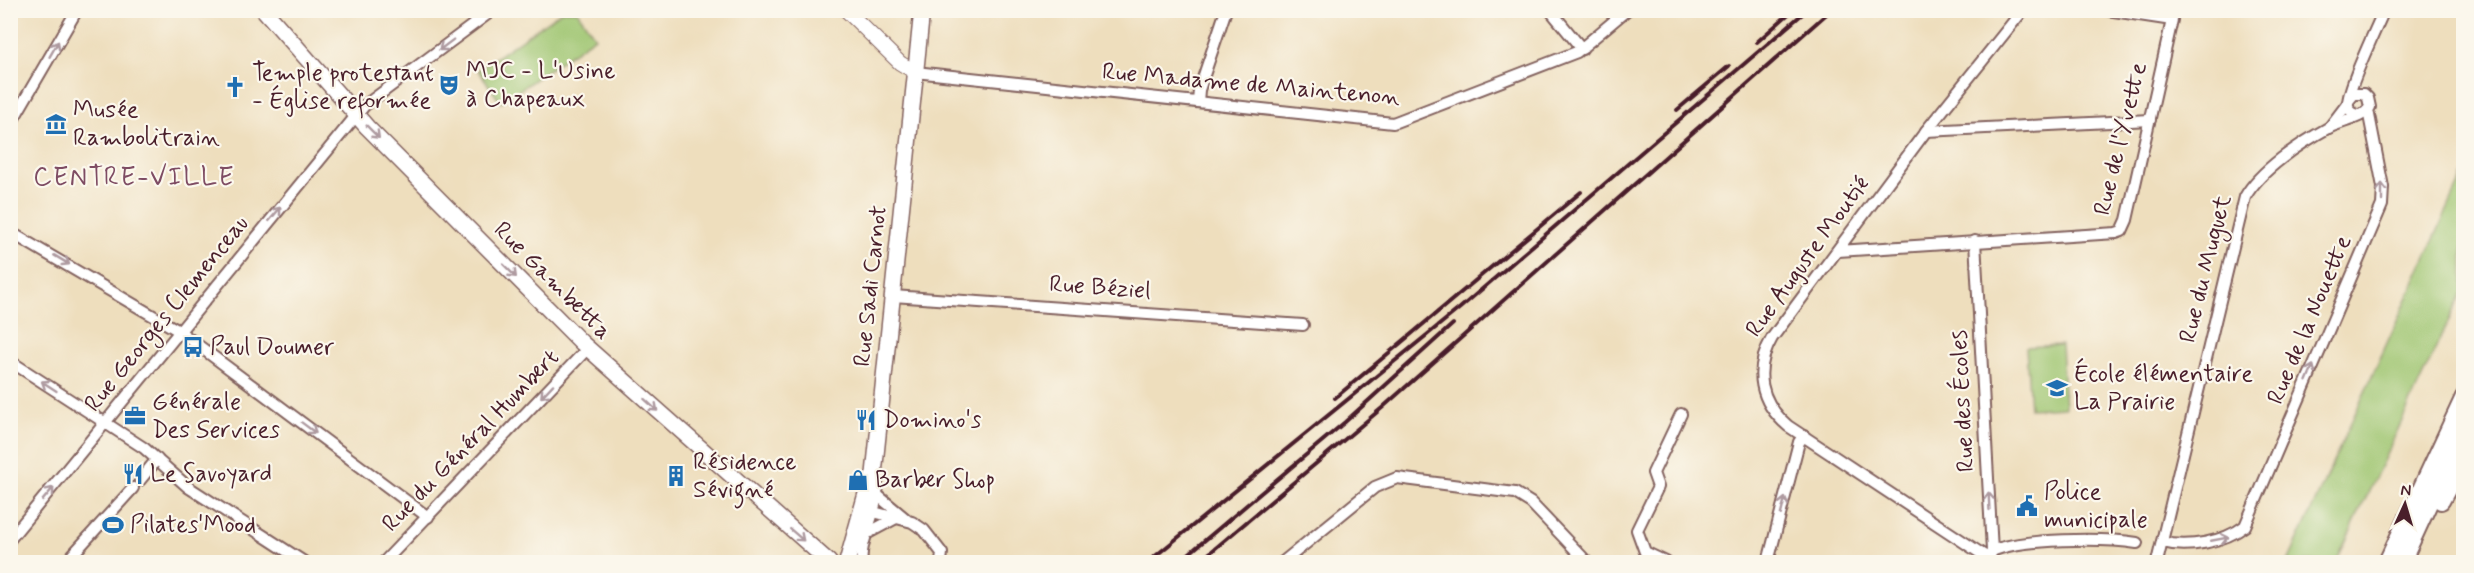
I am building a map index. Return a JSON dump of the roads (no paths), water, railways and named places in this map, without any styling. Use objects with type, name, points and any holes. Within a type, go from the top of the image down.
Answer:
[{"type":"main road","name":"Rue Gambetta","points":[[264,10],[357,116],[587,349],[829,562]]},
{"type":"main road","name":"Rue Sadi Carnot","points":[[855,560],[867,510],[869,483],[874,474],[922,10]]},
{"type":"main road","points":[[2387,562],[2463,397]]},
{"type":"main road","points":[[2403,562],[2463,427]]},
{"type":"main road","points":[[2403,562],[2413,553],[2463,459]]},
{"type":"street","points":[[10,125],[77,10]]},
{"type":"street","name":"Rue Georges Clemenceau","points":[[10,539],[364,106],[493,10]]},
{"type":"street","points":[[846,10],[900,63],[915,72]]},
{"type":"street","points":[[1198,102],[1199,90],[1226,10]]},
{"type":"street","points":[[1550,10],[1582,49]]},
{"type":"street","name":"Rue Madame de Maintenon","points":[[915,72],[1394,123],[1582,49],[1627,10]]},
{"type":"street","name":"Rue Auguste Moutié","points":[[1991,557],[1780,419],[1768,404],[1761,380],[1762,358],[1772,338],[1926,131],[2023,10]]},
{"type":"street","name":"Rue de l'Yvette","points":[[1838,251],[2122,231],[2127,220],[2172,20],[2141,13],[2108,10]]},
{"type":"street","name":"Rue du Muguet","points":[[2329,128],[2348,101],[2350,87],[2359,72],[2384,10]]},
{"type":"street","points":[[2359,72],[2364,94],[2370,101],[2364,112],[2352,113],[2348,101],[2354,94],[2364,94]]},
{"type":"street","name":"Rue du Muguet","points":[[2157,562],[2245,197],[2269,168],[2329,128],[2364,112]]},
{"type":"street","name":"Rue de la Nouette","points":[[2162,542],[2171,544],[2212,541],[2231,537],[2245,526],[2382,205],[2382,187],[2364,112]]},
{"type":"street","points":[[1926,131],[2150,120]]},
{"type":"street","points":[[10,232],[179,331],[428,517]]},
{"type":"street","name":"Rue des Écoles","points":[[1976,241],[1991,557]]},
{"type":"street","name":"Rue Béziel","points":[[893,296],[1303,325]]},
{"type":"street","name":"Rue du Général Humbert","points":[[384,562],[587,349]]},
{"type":"street","points":[[10,361],[107,423],[157,459],[188,487],[304,562]]},
{"type":"street","points":[[1666,562],[1645,552],[1637,530],[1658,487],[1653,473],[1681,414]]},
{"type":"street","points":[[1768,562],[1799,442],[1804,436]]},
{"type":"street","points":[[66,562],[157,459]]},
{"type":"street","points":[[855,560],[868,533],[867,510],[876,494],[877,479],[874,474]]},
{"type":"street","points":[[1283,562],[1376,487],[1397,478],[1494,488],[1515,493],[1530,503],[1587,562]]},
{"type":"street","points":[[876,494],[908,521],[924,530],[942,553],[941,562]]},
{"type":"street","points":[[867,510],[908,521]]},
{"type":"street","points":[[868,533],[896,518]]},
{"type":"street","points":[[1991,557],[2007,544],[2102,541],[2137,543]]},
{"type":"railway","points":[[1757,42],[1793,10]]},
{"type":"railway","points":[[1148,562],[1460,308],[1807,10]]},
{"type":"railway","points":[[1199,562],[1382,408],[1831,10]]},
{"type":"railway","points":[[1677,110],[1729,66]]},
{"type":"railway","points":[[1335,398],[1581,192]]},
{"type":"railway","points":[[1179,562],[1345,422],[1453,324]]},
{"type":"place","name":"MJC - L'Usine à Chapeaux","points":[[449,85]]},
{"type":"place","name":"Temple protestant - Église reformée","points":[[235,87]]},
{"type":"place","name":"Musée Rambolitrain","points":[[56,124]]},
{"type":"place","name":"Paul Doumer","points":[[193,347]]},
{"type":"place","name":"École élémentaire La Prairie","points":[[2057,388]]},
{"type":"place","name":"Générale Des Services","points":[[135,416]]},
{"type":"place","name":"Domino's","points":[[866,420]]},
{"type":"place","name":"Le Savoyard","points":[[133,474]]},
{"type":"place","name":"Résidence Sévigné","points":[[676,476]]},
{"type":"place","name":"Barber Shop","points":[[858,480]]},
{"type":"place","name":"Police municipale","points":[[2027,506]]},
{"type":"place","name":"Pilates'Mood","points":[[113,525]]},
{"type":"district","name":"CENTRE-VILLE","points":[[134,178]]}]
